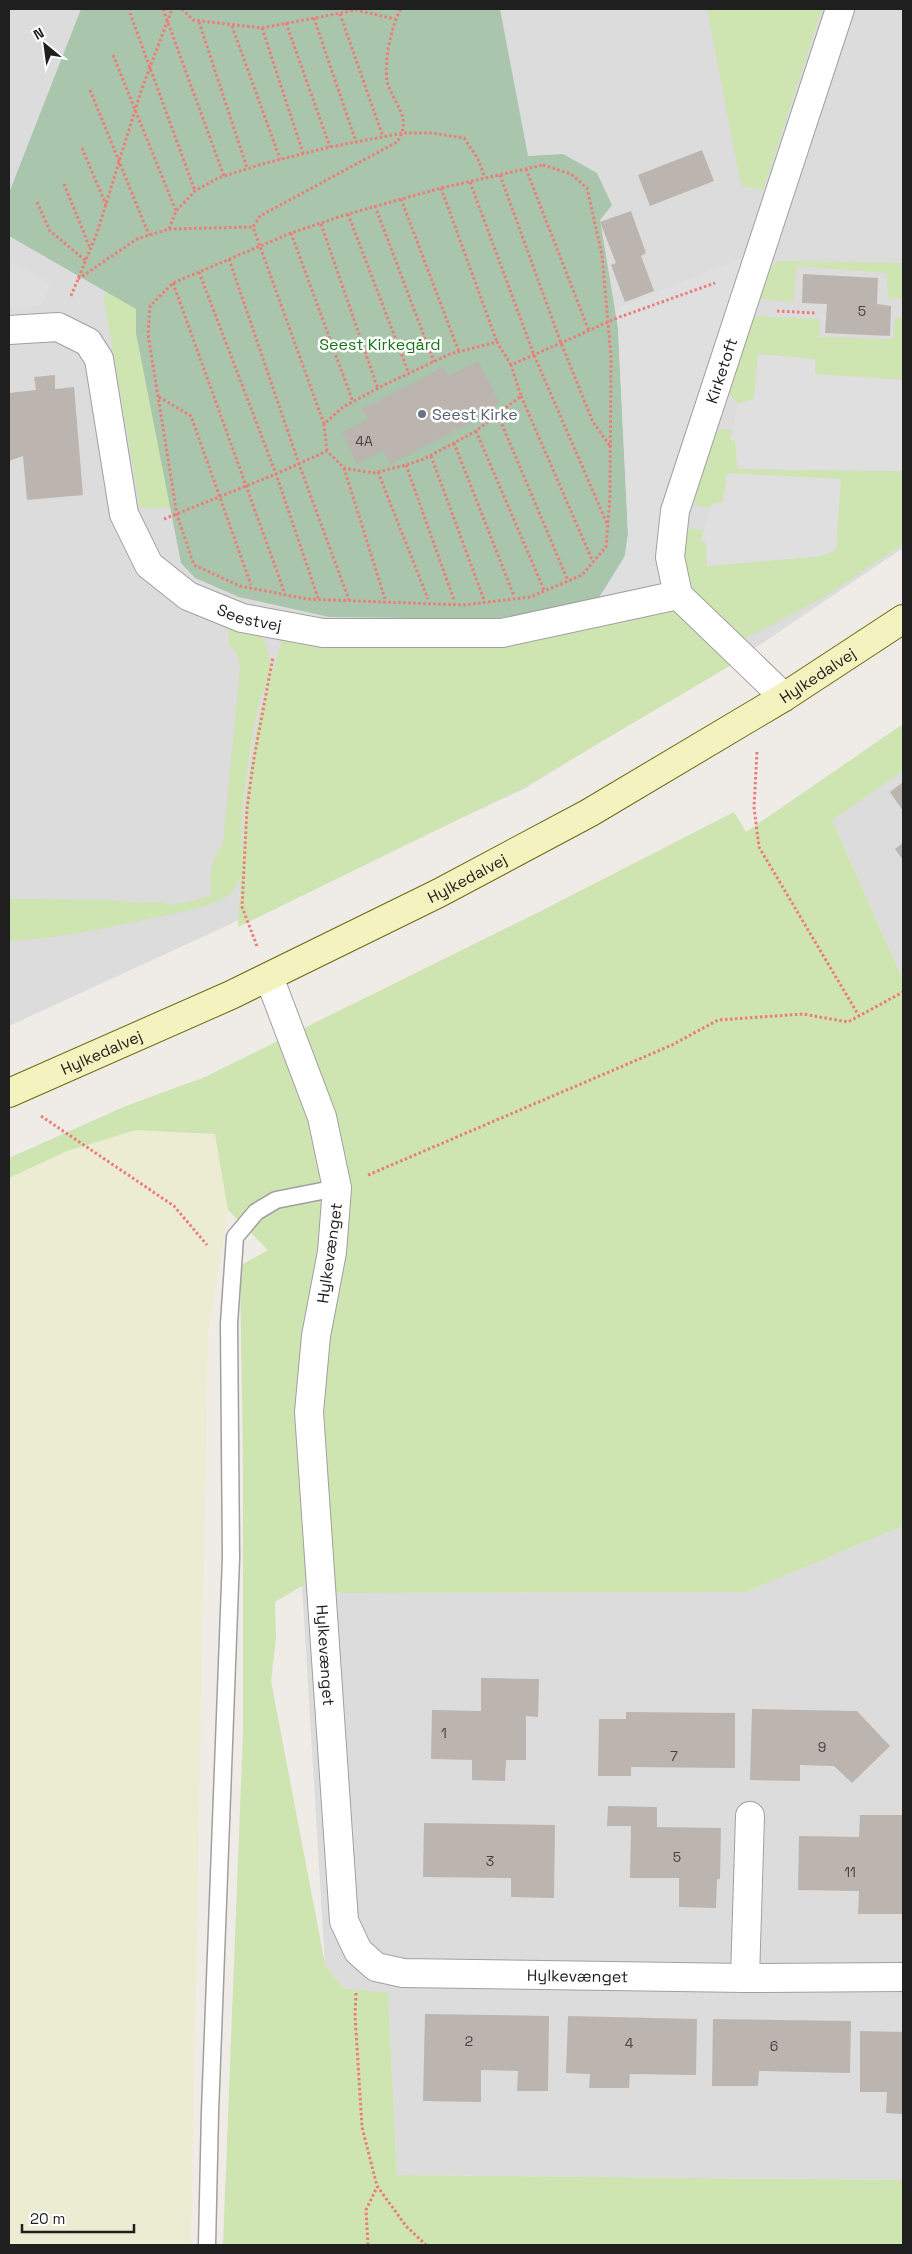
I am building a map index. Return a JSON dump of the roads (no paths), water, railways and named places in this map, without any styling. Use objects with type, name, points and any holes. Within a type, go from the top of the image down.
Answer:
[{"type":"street","name":"Kirketoft","points":[[678,595],[670,557],[675,511],[840,9]]},
{"type":"street","name":"Seestvej","points":[[9,330],[58,327],[88,342],[99,359],[124,514],[149,565],[188,596],[242,618],[323,633],[502,633],[678,595]]},
{"type":"street","points":[[678,595],[784,697]]},
{"type":"street","name":"Hylkedalvej","points":[[9,1093],[269,976],[439,893],[589,813],[784,697],[903,618]]},
{"type":"street","name":"Hylkevænget","points":[[269,976],[322,1117],[338,1188],[332,1252],[316,1336],[310,1412],[344,1921],[358,1951],[376,1966],[404,1973],[745,1978],[903,1977]]},
{"type":"street","points":[[745,1978],[750,1816]]},
{"type":"lane","points":[[207,2245],[210,2112],[231,1558],[229,1323],[235,1237],[256,1212],[276,1200],[338,1188]]},
{"type":"place","name":"Seest Kirke","points":[[422,414]]},
{"type":"park label","name":"Seest Kirkegård","points":[[380,344]]}]
